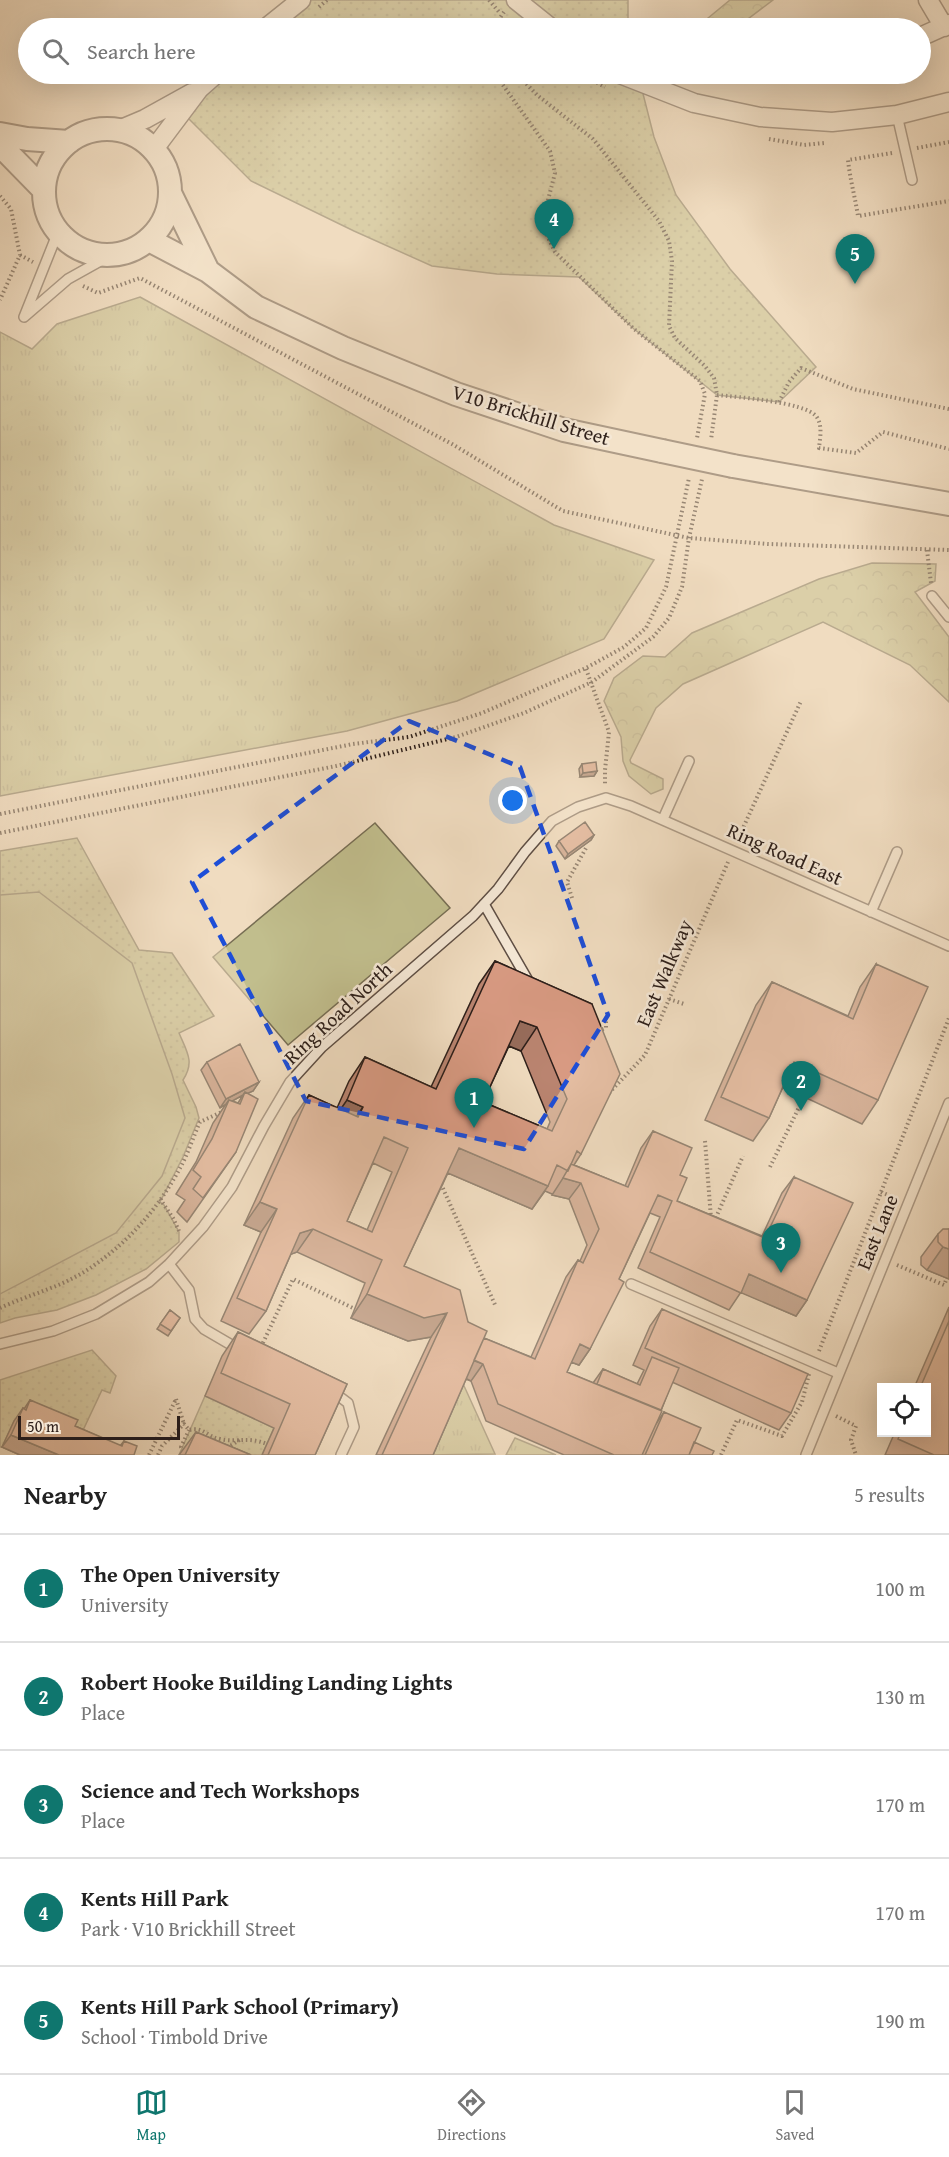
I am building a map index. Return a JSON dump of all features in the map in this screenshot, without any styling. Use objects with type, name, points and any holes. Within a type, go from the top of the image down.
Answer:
[{"type":"street","points":[[278,18],[301,0]]},
{"type":"street","points":[[516,0],[538,18]]},
{"type":"street","points":[[928,0],[946,25],[931,32]]},
{"type":"street","points":[[154,149],[205,84]]},
{"type":"street","points":[[646,84],[694,103],[760,117],[832,122],[897,115],[949,102]]},
{"type":"street","points":[[119,130],[145,119],[199,89]]},
{"type":"street","points":[[102,129],[119,130],[138,136],[154,149],[166,170],[171,195],[164,220],[149,240],[131,251],[111,255],[92,253],[73,245],[58,232],[48,212],[44,190],[48,172],[56,155],[69,142],[84,133],[102,129]]},
{"type":"street","points":[[0,134],[27,139],[69,142]]},
{"type":"street","points":[[0,145],[44,190]]},
{"type":"street","name":"V10 Brickhill Street","points":[[171,195],[208,271]]},
{"type":"street","name":"V10 Brickhill Street","points":[[149,240],[208,271],[256,307],[343,348],[456,394],[564,430],[734,466],[949,504]]},
{"type":"lane","points":[[897,115],[912,180]]},
{"type":"lane","points":[[58,232],[24,317],[68,279],[111,255]]},
{"type":"lane","points":[[932,596],[949,617]]},
{"type":"lane","points":[[663,819],[689,761]]},
{"type":"lane","name":"Ring Road East","points":[[606,798],[663,819],[949,946]]},
{"type":"lane","name":"Ring Road North","points":[[0,1344],[53,1331],[96,1314],[148,1281],[169,1264],[203,1227],[232,1187],[290,1082],[322,1047],[484,904],[552,821],[578,807],[606,798]]},
{"type":"lane","points":[[870,912],[897,852]]},
{"type":"lane","points":[[484,904],[533,990]]},
{"type":"lane","name":"East Lane","points":[[806,1455],[949,1103]]},
{"type":"lane","points":[[169,1264],[189,1290],[195,1319],[204,1329],[256,1358]]},
{"type":"lane","points":[[631,1284],[838,1373]]},
{"type":"lane","points":[[324,1386],[348,1403],[354,1427],[341,1455]]},
{"type":"path","points":[[502,84],[550,151],[555,173],[547,204],[546,233],[555,252],[634,330],[700,381],[705,394],[696,441]]},
{"type":"path","points":[[527,84],[593,139],[659,222],[669,241],[672,261],[669,326],[675,338],[705,366],[714,378],[717,394],[779,402],[808,411],[815,416],[820,426],[819,448],[856,453],[883,432],[949,449]]},
{"type":"path","points":[[949,141],[848,160],[858,216],[949,201]]},
{"type":"path","points":[[0,196],[11,209],[20,255],[0,300]]},
{"type":"path","points":[[20,255],[44,267]]},
{"type":"path","points":[[68,279],[98,293],[140,278],[452,444],[563,511],[689,538],[768,544],[949,550]]},
{"type":"path","points":[[779,402],[789,382],[801,368],[853,389],[949,409]]},
{"type":"path","points":[[0,814],[352,744],[409,737],[482,713],[586,669],[624,647],[646,628],[666,587],[689,476]]},
{"type":"path","points":[[0,833],[336,766],[456,737],[524,713],[592,682],[653,638],[669,618],[682,587],[689,538]]},
{"type":"path","points":[[927,550],[932,596]]},
{"type":"path","points":[[586,669],[609,732],[605,770],[606,798]]},
{"type":"path","name":"East Walkway","points":[[607,1096],[645,1055],[733,850],[801,701]]},
{"type":"path","points":[[572,898],[567,882],[586,848]]},
{"type":"path","points":[[669,999],[684,1004]]},
{"type":"path","points":[[591,1034],[606,1028],[606,1015]]},
{"type":"path","points":[[874,1209],[949,1018]]},
{"type":"path","points":[[770,1167],[804,1097]]},
{"type":"path","points":[[0,1308],[44,1291],[83,1272],[126,1239],[147,1219],[180,1168],[200,1122],[223,1111],[264,1126]]},
{"type":"path","points":[[705,1142],[712,1227],[743,1156]]},
{"type":"path","points":[[439,1180],[496,1307]]},
{"type":"path","points":[[160,1199],[181,1235],[183,1249]]},
{"type":"path","points":[[885,1260],[944,1285],[947,1278]]},
{"type":"path","points":[[256,1358],[293,1279],[355,1309]]},
{"type":"path","points":[[149,1455],[176,1399],[184,1424],[189,1430]]},
{"type":"path","points":[[158,1455],[162,1446],[184,1424]]},
{"type":"path","points":[[189,1430],[200,1429],[221,1440],[252,1438],[267,1444]]},
{"type":"path","points":[[186,1455],[180,1448],[189,1430]]},
{"type":"path","points":[[219,1454],[242,1439]]},
{"type":"highlighted area","points":[[409,721],[520,767],[608,1015],[524,1149],[306,1101],[192,882]]},
{"type":"green space","points":[[301,0],[628,0],[628,18],[278,18]]},
{"type":"green space","points":[[730,0],[773,0],[749,18],[708,18]]},
{"type":"green space","points":[[207,84],[641,84],[654,137],[676,195],[730,269],[816,367],[779,402],[717,395],[634,329],[579,277],[497,274],[432,266],[251,181],[182,112]]},
{"type":"green space","points":[[140,297],[554,525],[654,560],[604,639],[457,701],[347,731],[0,796],[0,332],[32,349],[57,324]]},
{"type":"green space","points":[[872,563],[936,564],[935,581],[915,592],[949,637],[949,702],[910,665],[823,622],[683,684],[656,708],[630,760],[631,763],[663,779],[663,789],[651,794],[629,776],[623,761],[621,737],[604,701],[614,678],[643,656],[665,657],[692,633],[819,579]]},
{"type":"green space","points":[[375,823],[450,908],[288,1045],[213,957]]},
{"type":"green space","points":[[77,838],[139,950],[172,953],[214,1016],[179,1033],[189,1062],[187,1074],[183,1080],[199,1118],[183,1157],[160,1202],[179,1232],[179,1242],[146,1269],[96,1295],[57,1310],[0,1323],[0,851]]},
{"type":"green space","points":[[39,892],[132,963],[172,1074],[185,1118],[162,1176],[116,1233],[0,1294],[0,895]]},
{"type":"green space","points":[[92,1350],[116,1376],[110,1393],[102,1390],[77,1443],[14,1421],[0,1447],[0,1380]]},
{"type":"green space","points":[[460,1377],[495,1454],[426,1455]]},
{"type":"green space","points":[[205,1396],[274,1428],[262,1455],[179,1455]]},
{"type":"green space","points":[[515,1438],[556,1455],[506,1455]]},
{"type":"building","points":[[596,762],[597,771],[583,773],[582,764]]},
{"type":"building","points":[[585,822],[594,835],[568,854],[559,841]]},
{"type":"building","points":[[495,961],[592,1004],[620,1074],[581,1154],[577,1151],[568,1171],[557,1165],[548,1186],[459,1148],[404,1266],[460,1290],[468,1322],[487,1331],[433,1455],[382,1455],[447,1313],[424,1318],[367,1294],[382,1260],[313,1229],[300,1233],[266,1311],[237,1298],[277,1209],[260,1202],[309,1095],[358,1117],[363,1107],[347,1100],[365,1057],[436,1089]],"holes":[[[520,1021],[537,1027],[567,1099],[552,1131],[483,1102]],[[384,1137],[408,1148],[372,1232],[347,1221]]]},
{"type":"building","points":[[876,964],[928,987],[878,1100],[794,1062],[769,1118],[721,1097],[772,982],[853,1019]]},
{"type":"building","points":[[240,1044],[259,1082],[226,1099],[207,1062]]},
{"type":"building","points":[[245,1092],[258,1099],[236,1152],[203,1198],[193,1189],[201,1177],[193,1170],[212,1139],[229,1100],[240,1104]]},
{"type":"building","points":[[653,1131],[692,1148],[680,1175],[687,1178],[677,1201],[765,1238],[794,1177],[853,1203],[807,1300],[749,1274],[741,1293],[650,1252],[672,1201],[658,1195],[619,1279],[624,1282],[590,1349],[580,1344],[567,1372],[662,1411],[642,1455],[614,1455],[498,1404],[483,1364],[474,1360],[484,1338],[535,1359],[578,1260],[583,1263],[599,1229],[581,1183],[563,1178],[564,1176],[571,1164],[628,1187]]},
{"type":"building","points":[[943,1229],[949,1229],[949,1249],[938,1242],[938,1234]]},
{"type":"building","points":[[662,1309],[808,1374],[791,1413],[645,1348]]},
{"type":"building","points":[[170,1310],[180,1318],[171,1331],[160,1324]]},
{"type":"building","points":[[949,1321],[949,1455],[934,1455],[898,1439],[899,1437],[931,1437],[931,1383],[922,1383]]},
{"type":"building","points":[[238,1332],[347,1384],[315,1455],[268,1455],[290,1404],[221,1373]]},
{"type":"building","points":[[652,1357],[679,1368],[661,1410],[597,1384],[603,1369],[640,1385]]},
{"type":"building","points":[[30,1400],[78,1420],[75,1426],[122,1446],[124,1441],[137,1446],[134,1455],[59,1455],[11,1435],[23,1408],[26,1410]]},
{"type":"building","points":[[664,1412],[701,1428],[689,1455],[645,1455]]},
{"type":"building","points":[[196,1432],[251,1455],[185,1455]]},
{"type":"building","points":[[694,1442],[714,1451],[712,1455],[689,1455]]},
{"type":"place","name":"Kents Hill Park","points":[[554,249]]},
{"type":"place","name":"Kents Hill Park School (Primary)","points":[[855,284]]},
{"type":"place","name":"Robert Hooke Building Landing Lights","points":[[801,1111]]},
{"type":"place","name":"The Open University","points":[[474,1128]]},
{"type":"place","name":"Science and Tech Workshops","points":[[781,1273]]}]
